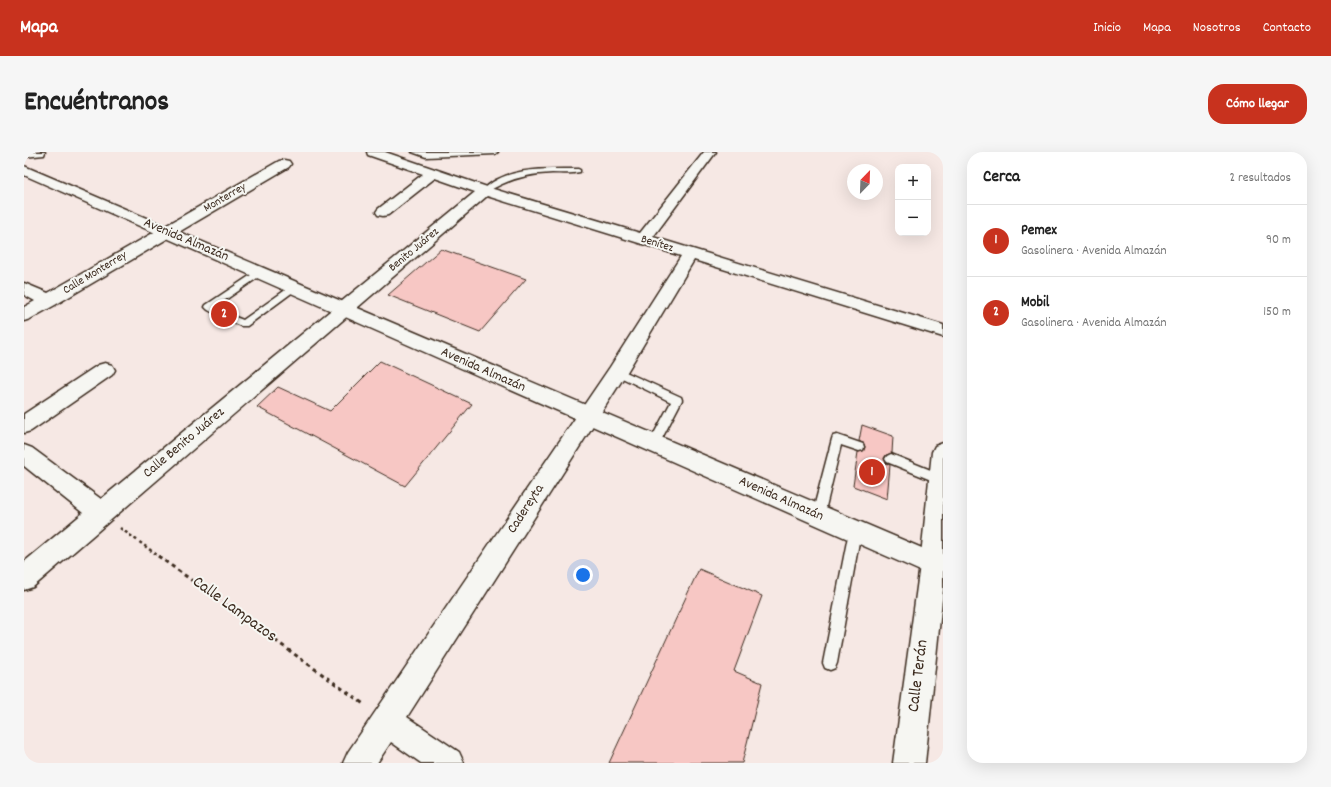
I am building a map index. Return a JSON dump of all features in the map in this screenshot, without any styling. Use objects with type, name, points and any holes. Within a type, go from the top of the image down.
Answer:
[{"type":"street","points":[[24,153],[39,152]]},
{"type":"street","name":"Benítez","points":[[373,152],[432,174],[485,191],[943,331]]},
{"type":"street","points":[[643,240],[710,152]]},
{"type":"street","name":"Monterrey","points":[[166,231],[284,164]]},
{"type":"street","name":"Avenida Almazán","points":[[24,170],[938,567]]},
{"type":"street","points":[[383,212],[432,174]]},
{"type":"street","name":"Benito Juárez","points":[[343,309],[485,191]]},
{"type":"street","name":"Calle Monterrey","points":[[24,315],[166,231]]},
{"type":"street","name":"Cadereyta","points":[[359,763],[617,372],[690,254]]},
{"type":"street","points":[[24,288],[49,301]]},
{"type":"street","name":"Calle Benito Juárez","points":[[24,578],[343,309]]},
{"type":"street","points":[[24,425],[105,370]]},
{"type":"street","name":"Calle Terán","points":[[908,763],[938,567],[940,479],[943,452]]},
{"type":"street","points":[[24,454],[101,513]]},
{"type":"street","points":[[387,721],[448,763]]},
{"type":"lane","points":[[415,152],[426,155],[495,152]]},
{"type":"lane","points":[[485,191],[499,181],[516,174],[578,171]]},
{"type":"lane","points":[[217,311],[209,307],[260,272]]},
{"type":"lane","points":[[230,318],[244,324],[294,287]]},
{"type":"lane","points":[[617,372],[677,400],[654,443]]},
{"type":"lane","points":[[818,515],[837,439],[859,447]]},
{"type":"lane","points":[[891,459],[940,479]]},
{"type":"lane","points":[[830,663],[855,531]]},
{"type":"path","name":"Calle Lampazos","points":[[101,513],[387,721]]},
{"type":"building","points":[[441,249],[526,279],[480,332],[388,295]]},
{"type":"building","points":[[380,361],[472,404],[405,486],[257,407],[278,387],[330,411]]},
{"type":"building","points":[[862,425],[893,436],[892,453],[886,455],[884,458],[886,463],[890,465],[887,499],[853,486],[858,452],[863,451],[865,447],[864,444],[859,441]]},
{"type":"building","points":[[699,569],[762,596],[734,671],[762,683],[742,763],[609,763]]},
{"type":"place","name":"Mobil","points":[[224,314]]},
{"type":"place","name":"Pemex","points":[[872,472]]}]
